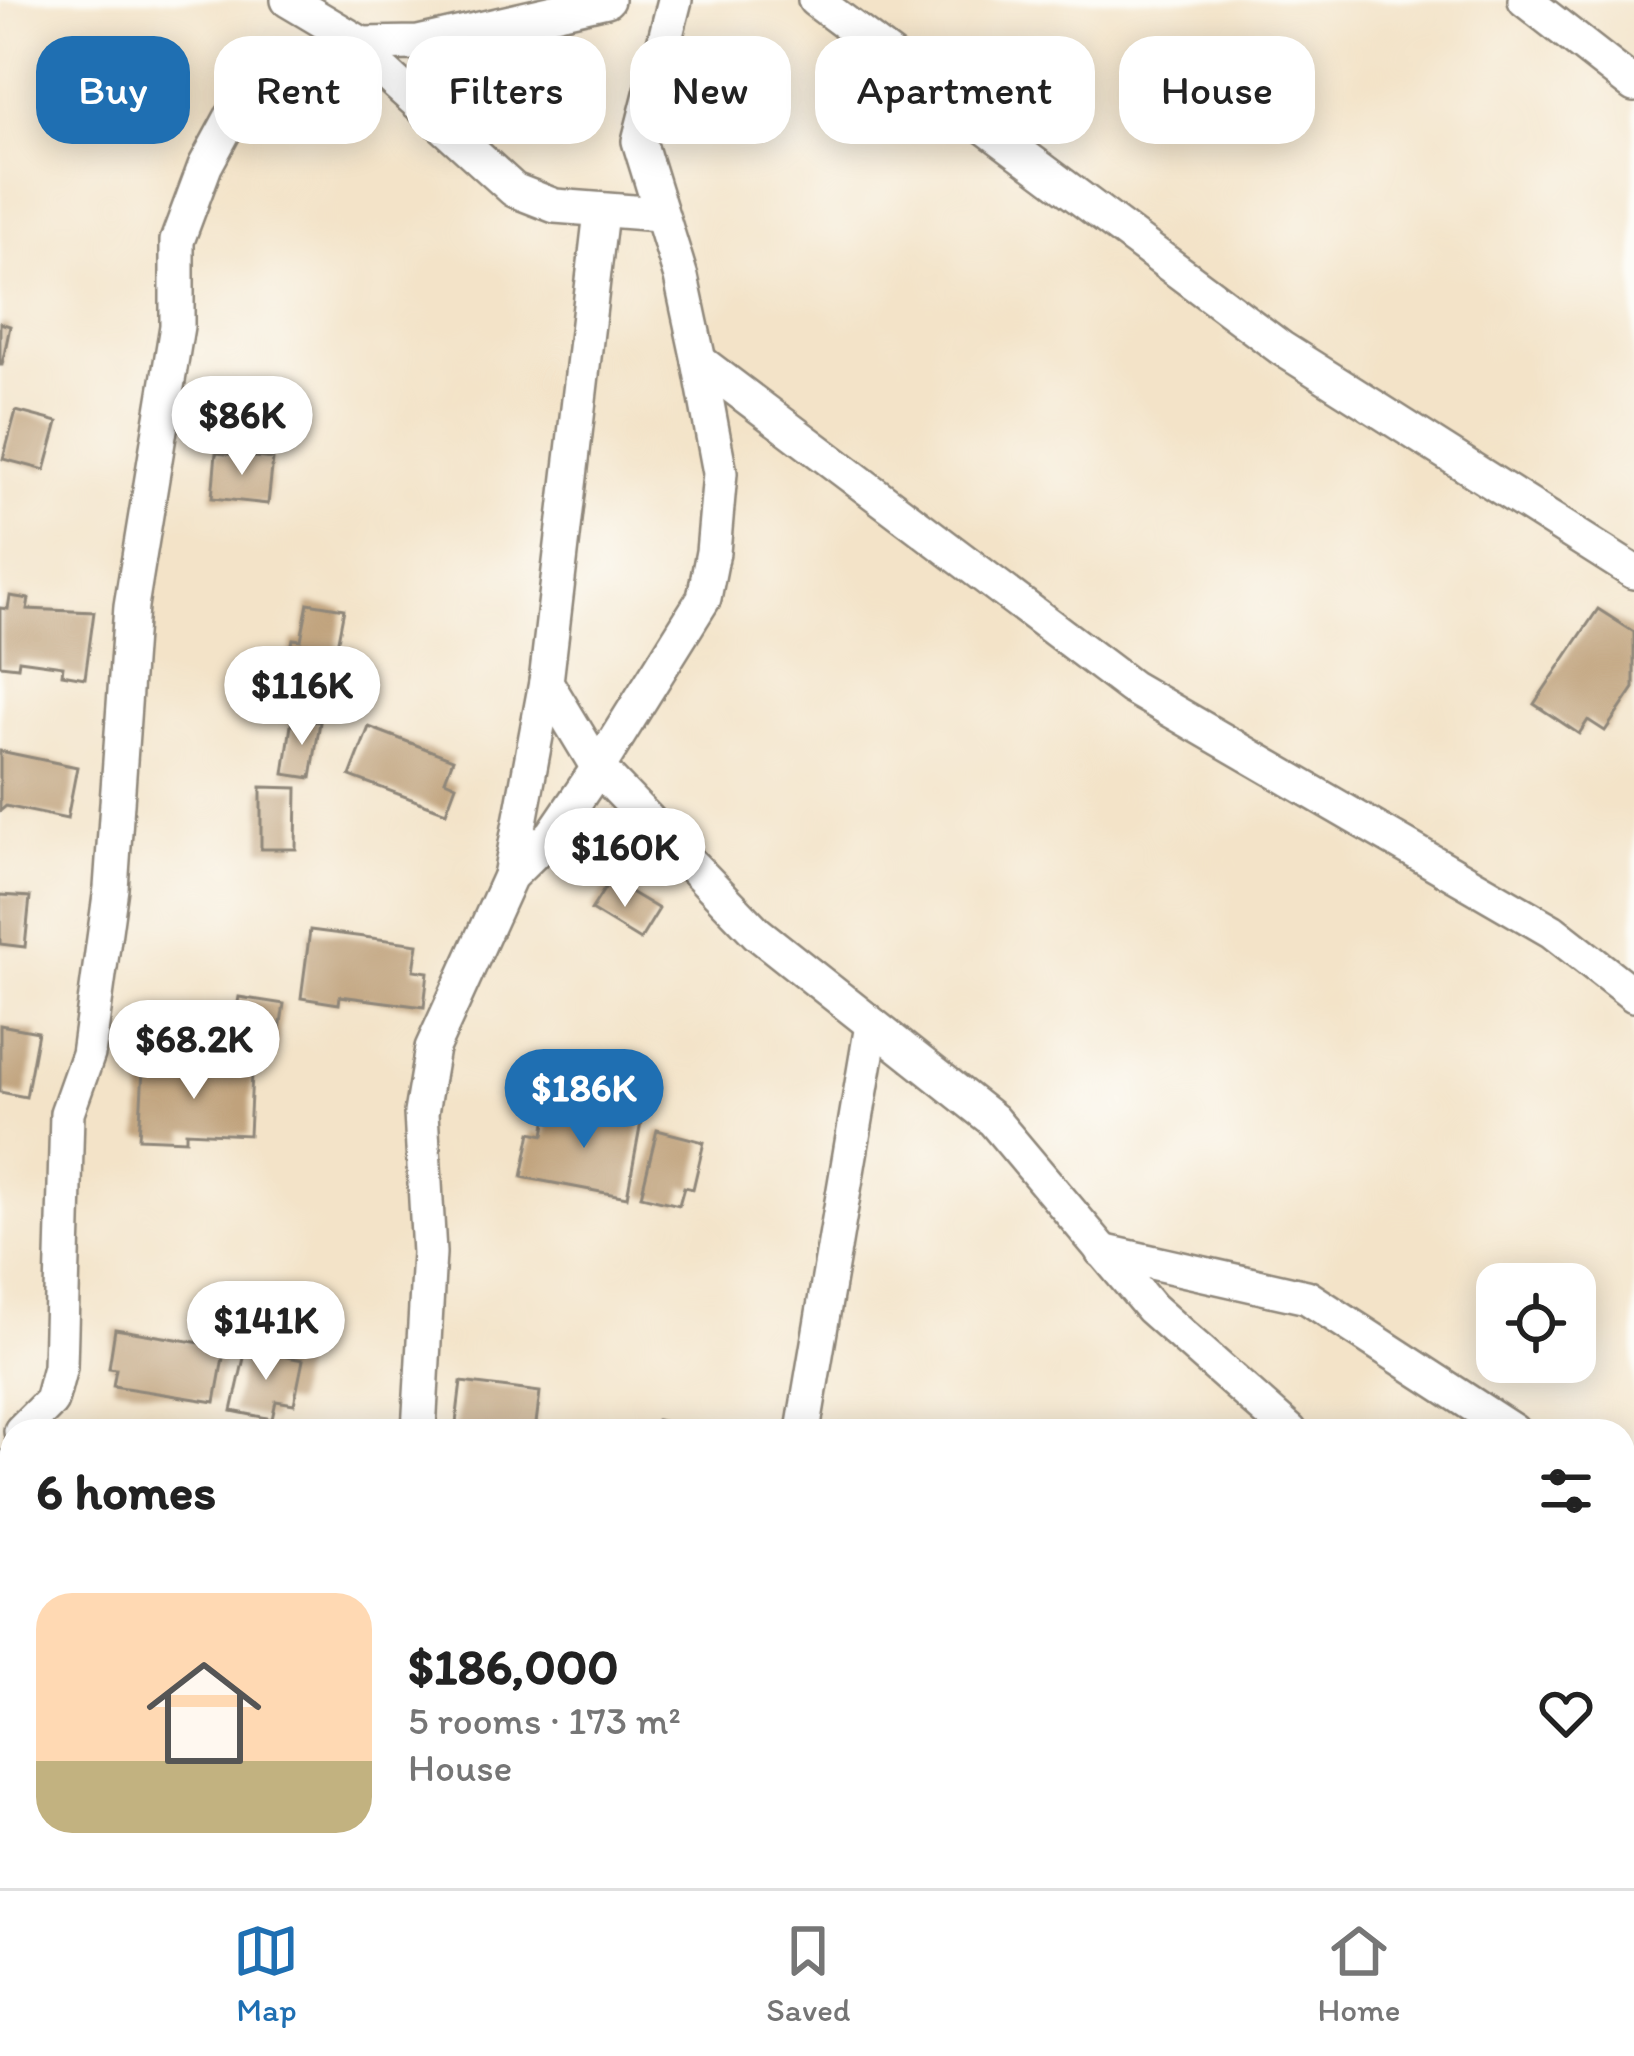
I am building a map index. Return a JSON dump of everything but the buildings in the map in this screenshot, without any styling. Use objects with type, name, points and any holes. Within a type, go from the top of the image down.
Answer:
[{"type":"street","points":[[288,0],[349,36]]},
{"type":"street","points":[[382,44],[418,43],[608,0]]},
{"type":"street","points":[[510,875],[553,834],[704,598],[719,473],[681,277],[639,141],[675,0]]},
{"type":"street","points":[[815,0],[1281,348],[1634,572]]},
{"type":"street","points":[[1525,0],[1634,86]]},
{"type":"street","points":[[382,72],[514,190],[555,206],[658,214]]},
{"type":"street","points":[[33,1419],[51,1401],[60,1366],[67,1113],[88,1054],[111,888],[131,606],[177,326],[177,241],[217,144]]},
{"type":"street","points":[[419,1419],[430,1252],[421,1113],[432,1048],[510,875],[546,682],[601,212]]},
{"type":"street","points":[[699,361],[1131,687],[1552,931],[1634,995]]},
{"type":"street","points":[[546,682],[598,768],[757,933],[993,1120],[1151,1308],[1276,1419]]},
{"type":"street","points":[[804,1419],[872,1025]]},
{"type":"street","points":[[1102,1251],[1307,1298],[1494,1419]]}]
